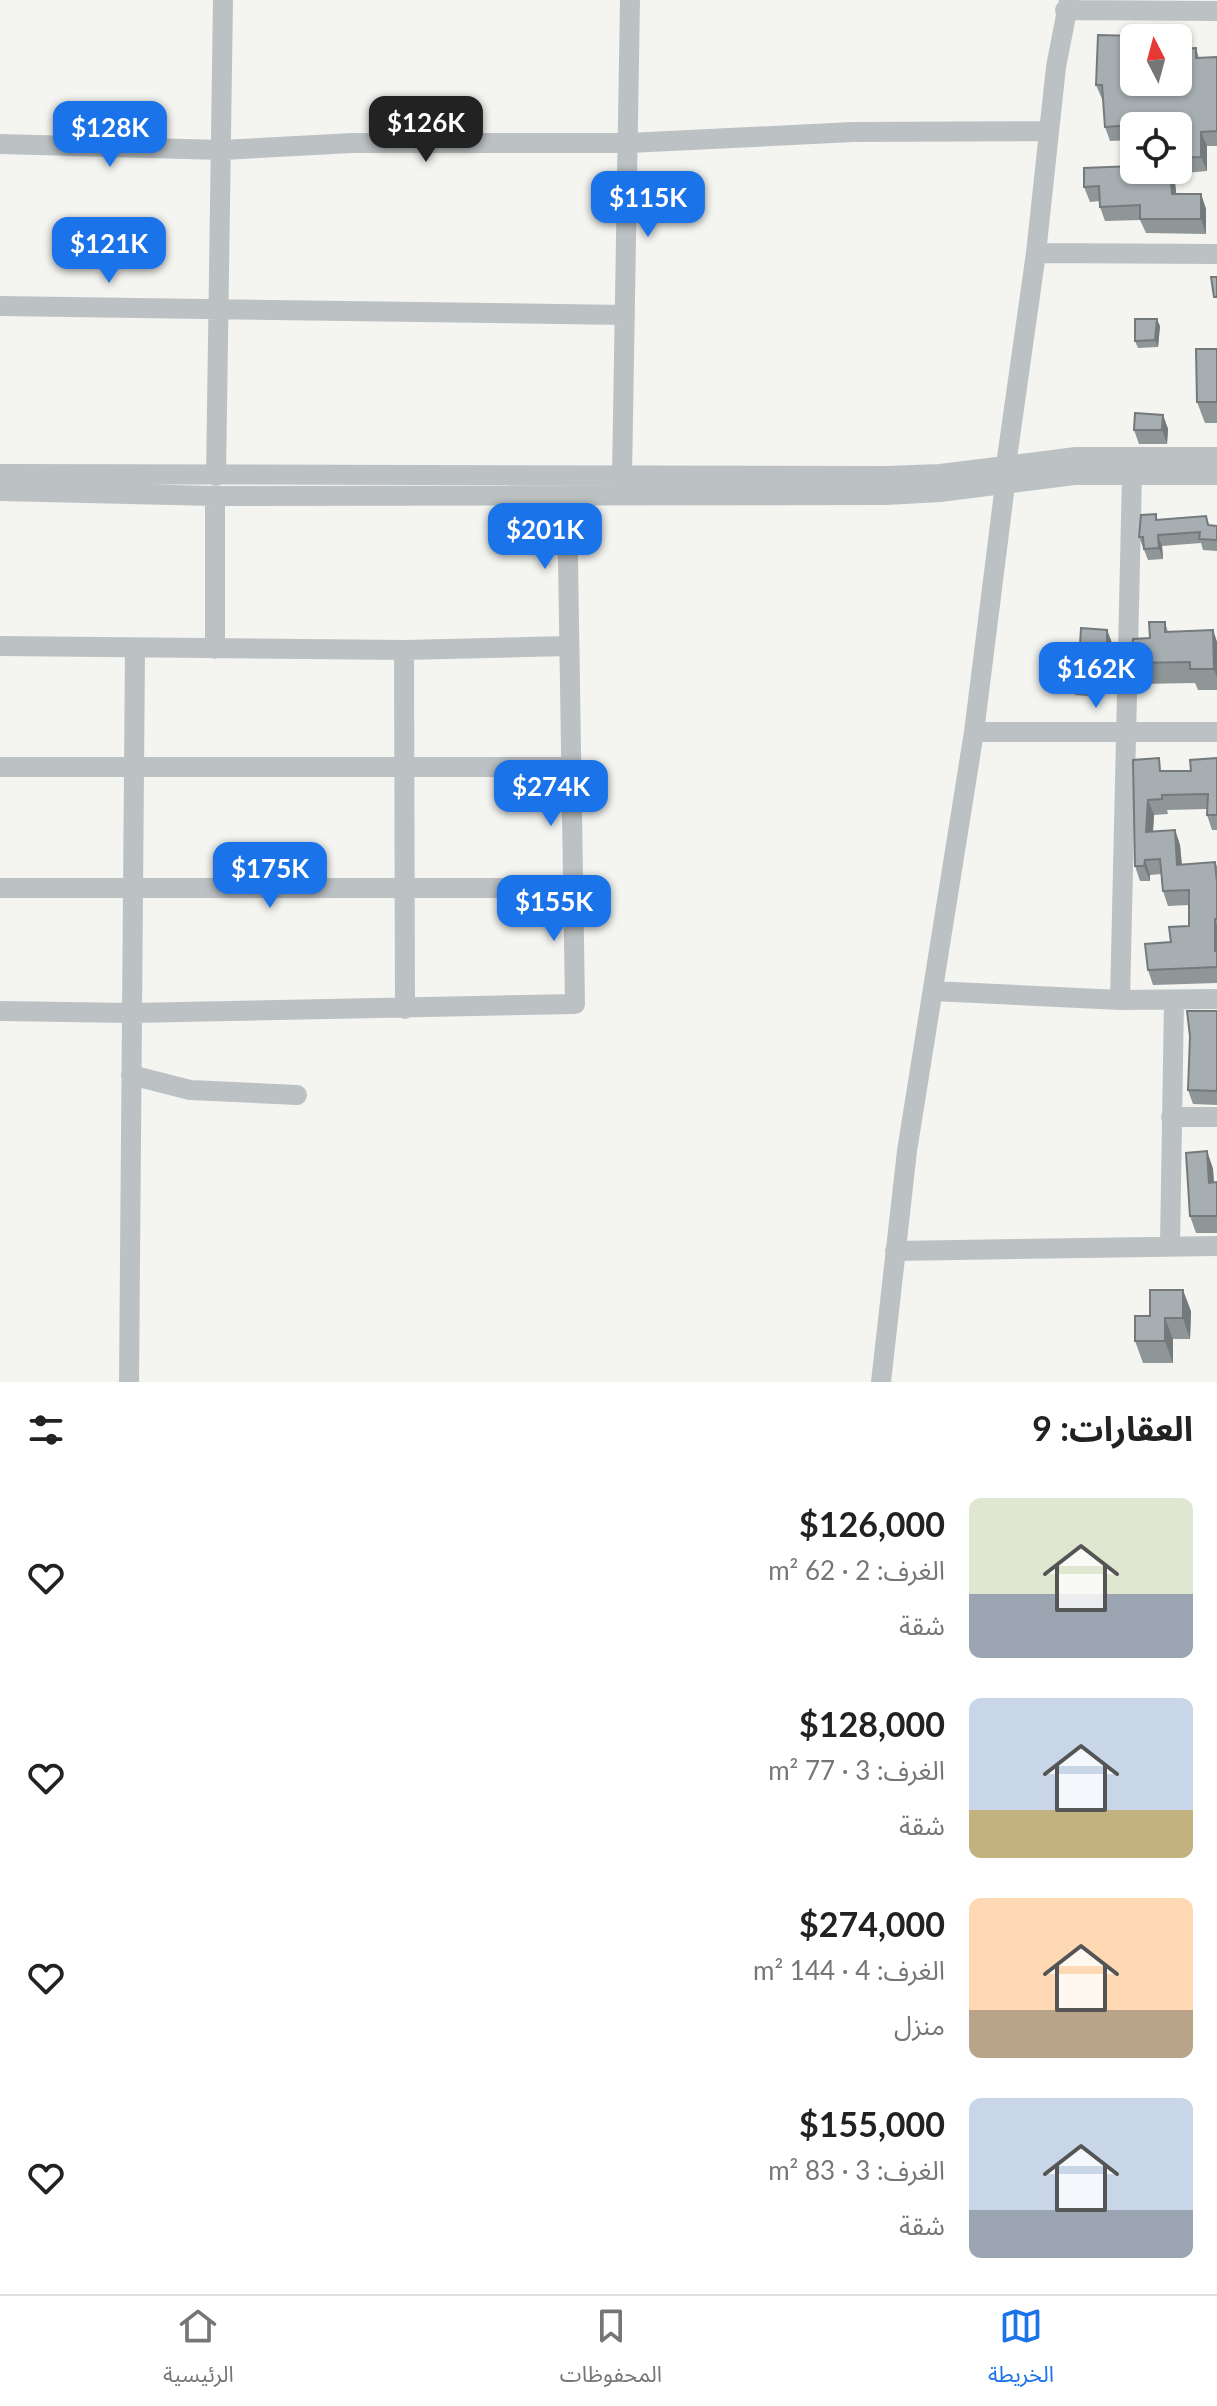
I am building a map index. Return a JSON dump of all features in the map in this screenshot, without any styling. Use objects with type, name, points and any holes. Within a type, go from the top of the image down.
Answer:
[{"type":"street","points":[[215,649],[223,0]]},
{"type":"street","points":[[622,477],[630,0]]},
{"type":"street","points":[[881,1382],[907,1151],[974,732],[1067,5],[1217,11]]},
{"type":"street","points":[[0,144],[222,150],[352,143],[629,143],[838,132],[1049,131]]},
{"type":"street","points":[[1036,253],[1217,254]]},
{"type":"street","points":[[0,306],[625,315]]},
{"type":"street","points":[[0,474],[216,486],[567,496],[886,495],[1006,475],[1076,457],[1217,457]]},
{"type":"street","points":[[0,491],[622,477],[1006,475],[1042,478],[1217,475]]},
{"type":"street","points":[[1120,1000],[1132,475]]},
{"type":"street","points":[[0,1011],[131,1013],[575,1004],[567,496]]},
{"type":"street","points":[[0,646],[135,650],[404,650],[567,646]]},
{"type":"street","points":[[129,1382],[135,650]]},
{"type":"street","points":[[404,650],[405,1009]]},
{"type":"street","points":[[974,732],[1217,732]]},
{"type":"street","points":[[0,767],[572,767]]},
{"type":"street","points":[[0,888],[574,888]]},
{"type":"street","points":[[933,991],[1120,1000],[1217,999]]},
{"type":"street","points":[[1170,1246],[1174,1000]]},
{"type":"street","points":[[131,1075],[190,1090],[297,1095]]},
{"type":"street","points":[[1171,1117],[1217,1117]]},
{"type":"street","points":[[895,1251],[1217,1246]]},
{"type":"building","points":[[1098,35],[1120,36],[1120,96],[1192,96],[1192,48],[1196,48],[1196,58],[1217,57],[1217,131],[1201,132],[1201,157],[1192,157],[1192,112],[1120,112],[1120,126],[1105,127],[1102,85],[1096,85]]},
{"type":"building","points":[[1120,167],[1120,184],[1171,184],[1172,194],[1201,194],[1201,219],[1140,219],[1140,205],[1100,207],[1099,186],[1084,187],[1084,168]]},
{"type":"building","points":[[1211,277],[1217,277],[1217,297],[1214,297]]},
{"type":"building","points":[[1135,319],[1157,319],[1155,340],[1135,341]]},
{"type":"building","points":[[1196,349],[1217,349],[1217,402],[1197,402]]},
{"type":"building","points":[[1135,413],[1163,415],[1162,430],[1134,430]]},
{"type":"building","points":[[1156,514],[1156,520],[1206,516],[1208,525],[1217,526],[1217,540],[1199,539],[1200,532],[1158,535],[1159,548],[1144,549],[1143,537],[1139,537],[1141,515]]},
{"type":"building","points":[[1149,622],[1165,622],[1165,632],[1213,630],[1214,669],[1190,669],[1190,662],[1132,663],[1133,639],[1150,638]]},
{"type":"building","points":[[1081,628],[1107,630],[1107,660],[1094,659],[1093,675],[1067,674],[1068,663],[1055,662],[1056,644],[1080,645]]},
{"type":"building","points":[[1159,758],[1160,771],[1191,771],[1190,760],[1217,758],[1217,815],[1207,815],[1208,794],[1162,795],[1162,799],[1148,800],[1146,832],[1175,830],[1177,865],[1215,862],[1217,967],[1148,970],[1145,944],[1171,942],[1169,927],[1189,926],[1189,890],[1163,891],[1160,859],[1145,860],[1144,866],[1135,866],[1133,760]]},
{"type":"building","points":[[1187,1011],[1217,1011],[1217,1091],[1188,1090],[1190,1036]]},
{"type":"building","points":[[1207,1151],[1209,1183],[1217,1182],[1217,1216],[1190,1216],[1186,1153]]},
{"type":"building","points":[[1150,1290],[1183,1290],[1183,1318],[1165,1318],[1165,1341],[1135,1341],[1135,1316],[1150,1316]]}]
